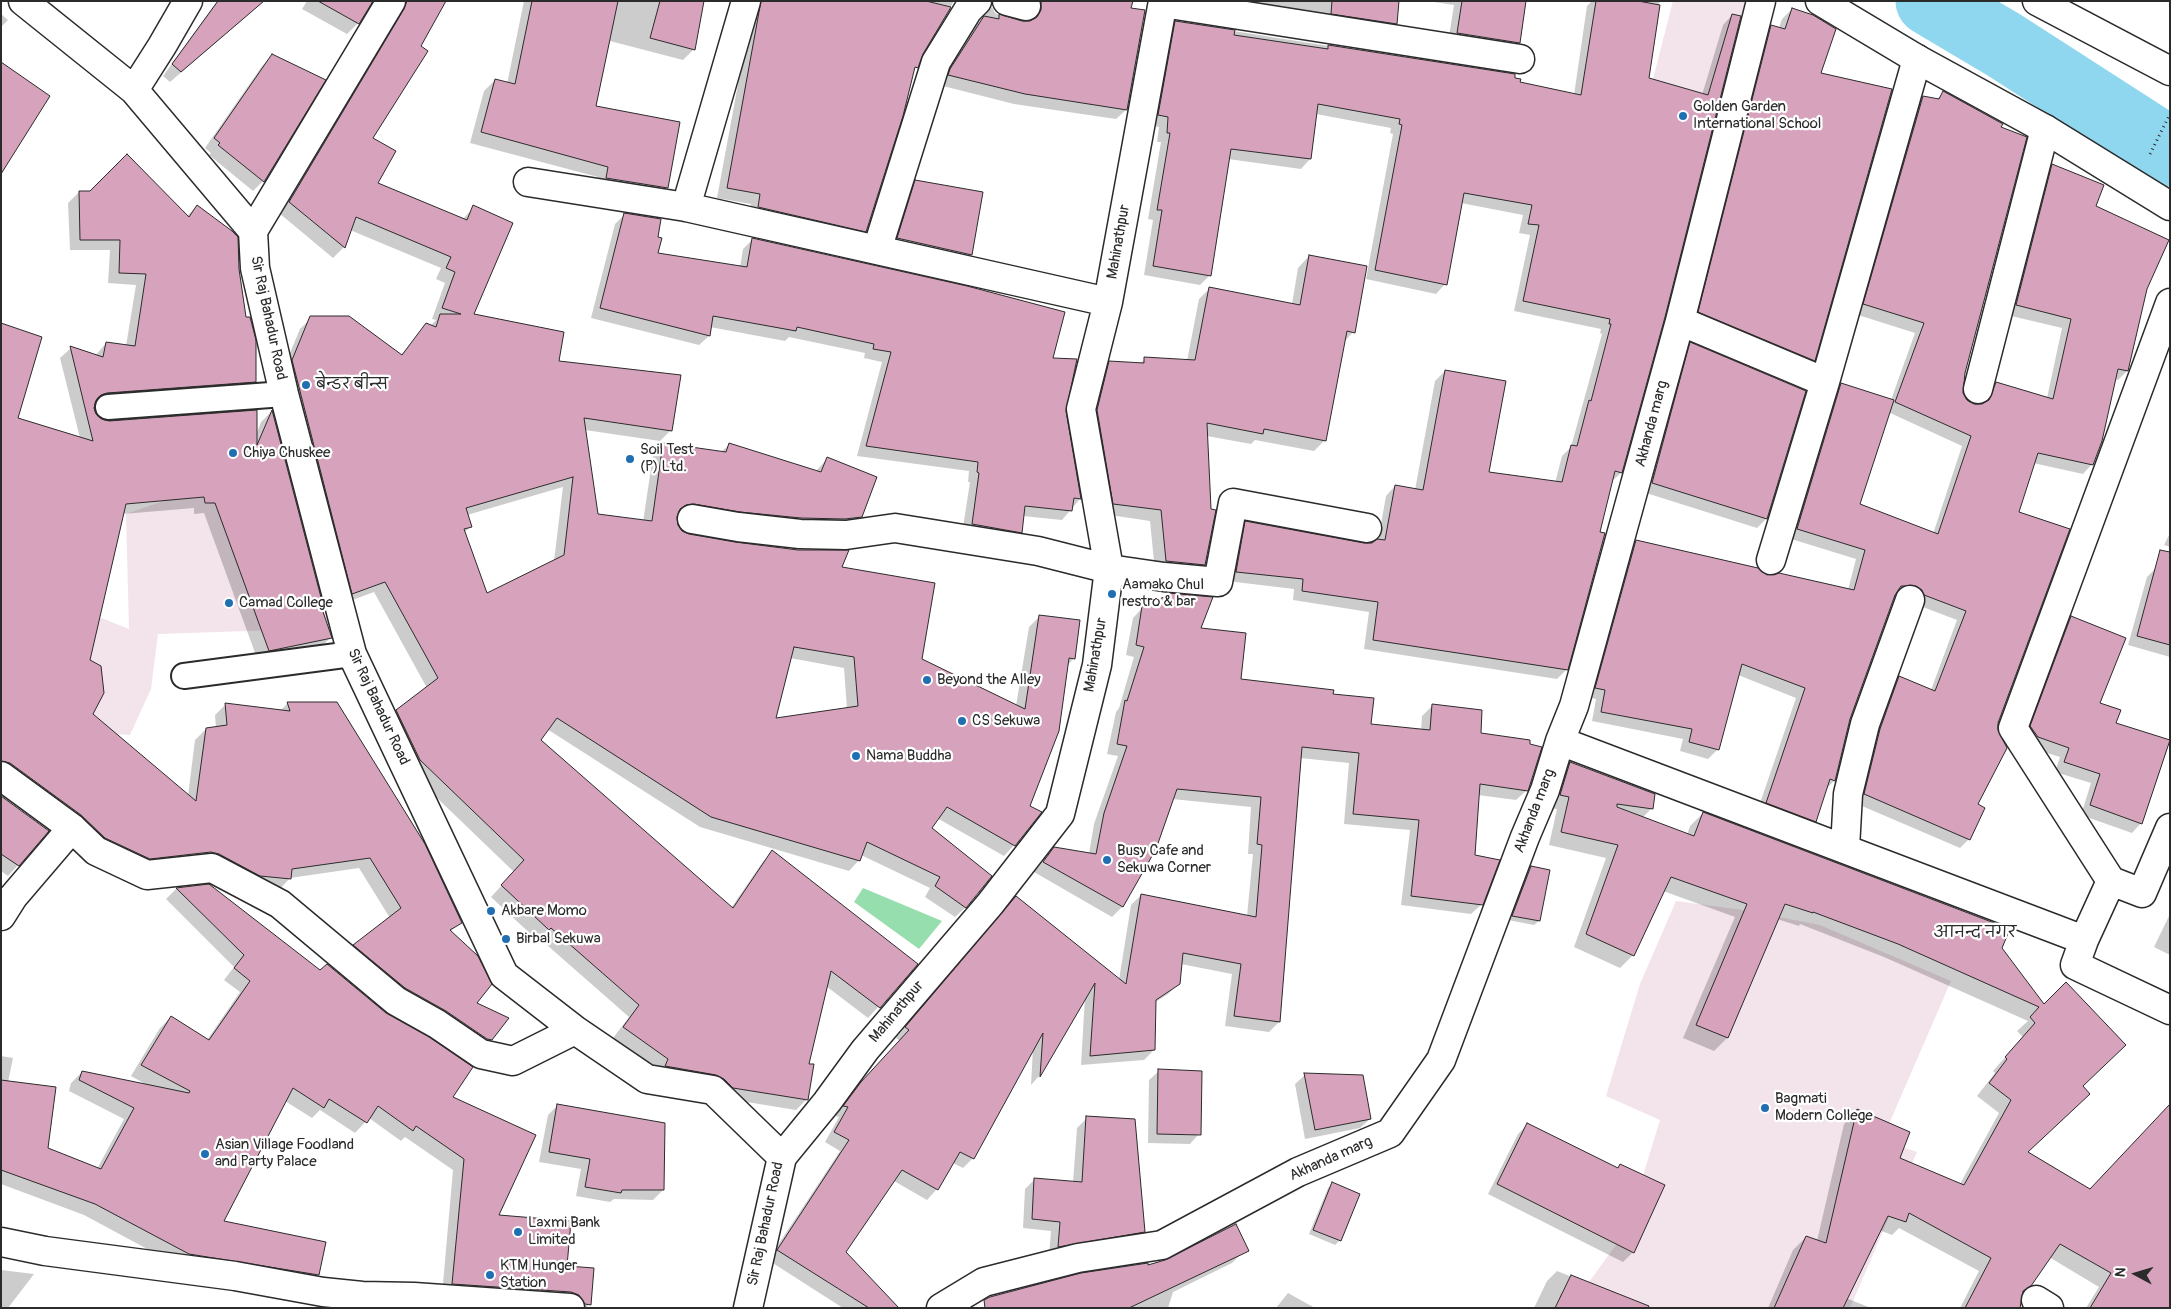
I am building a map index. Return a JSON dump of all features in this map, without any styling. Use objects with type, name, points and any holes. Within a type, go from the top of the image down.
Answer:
[{"type":"street","points":[[23,1],[134,90],[253,231],[391,1]]},
{"type":"street","points":[[134,90],[188,1]]},
{"type":"street","points":[[686,207],[746,1]]},
{"type":"street","points":[[877,250],[936,62],[968,10],[977,1]]},
{"type":"street","name":"Akhanda marg","points":[[941,1308],[984,1282],[1078,1258],[1162,1245],[1298,1172],[1390,1133],[1440,1060],[1525,836],[1545,790],[1560,741],[1574,706],[1680,321],[1761,1]]},
{"type":"street","points":[[1820,1],[1917,59],[2045,129],[2170,206]]},
{"type":"street","points":[[2037,1],[2170,71]]},
{"type":"street","points":[[1163,2],[1520,59]]},
{"type":"street","name":"Mahinathpur","points":[[782,1157],[828,1102],[865,1050],[990,904],[1060,814],[1096,665],[1109,569],[1081,409],[1108,302],[1163,2]]},
{"type":"street","points":[[1771,560],[1825,382],[1917,59]]},
{"type":"street","points":[[1978,389],[2045,129]]},
{"type":"street","points":[[528,182],[686,207],[1108,302]]},
{"type":"street","name":"Sir Raj Bahadur Road","points":[[253,231],[255,268],[284,394],[352,654],[504,975],[575,1030],[647,1079],[713,1090],[782,1157],[748,1308]]},
{"type":"street","points":[[2170,303],[2013,728],[2111,881],[2142,893],[2170,828]]},
{"type":"street","points":[[1680,321],[1825,382]]},
{"type":"street","points":[[692,519],[738,527],[800,534],[846,535],[896,528],[1038,551],[1109,569],[1218,582],[1232,502],[1367,528]]},
{"type":"street","points":[[1845,848],[1848,794],[1865,724],[1910,600]]},
{"type":"street","points":[[1560,741],[2084,940]]},
{"type":"street","points":[[1,776],[72,828],[96,851],[147,876],[212,868],[280,904],[396,1001],[437,1024],[481,1054],[513,1061],[575,1030]]},
{"type":"street","points":[[1,916],[13,897],[72,828]]},
{"type":"street","points":[[2111,881],[2084,940],[2075,965],[2170,1010]]},
{"type":"street","points":[[1,1242],[44,1251],[235,1276],[323,1292],[570,1308]]},
{"type":"lane","points":[[108,407],[284,394]]},
{"type":"lane","points":[[184,676],[352,654]]},
{"type":"path","points":[[2135,184],[2170,114]]},
{"type":"shaded area","name":"Golden Garden International School","points":[[1673,1],[1753,1],[1708,167],[1634,153]]},
{"type":"shaded area","name":"Camad College","points":[[281,460],[338,628],[158,634],[151,689],[130,735],[46,729],[1,578],[129,629],[126,514]]},
{"type":"shaded area","name":"Bagmati Modern College","points":[[1676,901],[1743,910],[1820,925],[1951,981],[1882,1140],[1917,1152],[1850,1308],[1558,1308],[1560,1294],[1589,1282],[1626,1231],[1660,1120],[1606,1096],[1640,984]]},
{"type":"green space","points":[[863,888],[942,921],[919,949],[854,902]]},
{"type":"building","points":[[218,1],[264,1],[181,72],[172,64]]},
{"type":"building","points":[[318,1],[373,1],[359,24]]},
{"type":"building","points":[[407,1],[446,1],[421,46],[428,51],[373,138],[396,151],[378,183],[467,220],[473,205],[513,223],[474,314],[564,332],[559,361],[681,375],[672,431],[584,418],[598,514],[652,521],[663,443],[726,452],[729,443],[821,472],[827,457],[877,477],[862,517],[845,519],[801,518],[740,512],[694,504],[686,505],[680,509],[677,517],[678,525],[682,531],[689,534],[735,542],[798,550],[849,550],[842,567],[935,583],[922,659],[1025,709],[1039,615],[1080,620],[1075,659],[1069,658],[1059,731],[1030,806],[1042,812],[1015,846],[947,807],[932,828],[992,876],[966,908],[935,886],[940,877],[867,842],[860,861],[711,817],[557,718],[541,740],[733,908],[772,850],[918,964],[880,1008],[831,971],[809,1064],[814,1064],[808,1100],[733,1088],[724,1079],[716,1075],[665,1066],[668,1059],[623,1027],[639,1005],[551,928],[549,930],[501,885],[524,860],[420,760],[396,710],[438,678],[385,582],[352,594],[292,360],[310,316],[349,316],[402,355],[426,323],[436,327],[440,314],[461,314],[442,308],[455,272],[446,268],[451,257],[356,217],[345,248],[289,202]],"holes":[[[573,477],[564,555],[487,593],[464,529],[472,527],[466,508]],[[794,647],[854,657],[858,706],[776,718]]]},
{"type":"building","points":[[532,1],[618,1],[596,106],[680,122],[668,188],[606,178],[608,167],[481,132],[495,79],[515,84]]},
{"type":"building","points":[[660,1],[704,1],[695,50],[650,38]]},
{"type":"building","points":[[761,1],[926,1],[951,7],[923,54],[918,68],[915,67],[903,116],[866,232],[758,207],[760,194],[727,188]]},
{"type":"building","points":[[1041,1],[1133,1],[1131,8],[1145,10],[1127,110],[1025,94],[948,75],[984,16],[999,19],[999,14],[1022,21],[1030,21],[1037,17],[1041,10]]},
{"type":"building","points":[[1332,1],[1399,1],[1397,24],[1331,14]]},
{"type":"building","points":[[1462,1],[1526,1],[1520,43],[1457,33]]},
{"type":"building","points":[[1596,1],[1638,1],[1660,5],[1649,78],[1708,95],[1732,14],[1741,16],[1665,317],[1622,473],[1615,471],[1600,532],[1605,533],[1568,670],[1373,640],[1378,602],[1302,591],[1303,579],[1236,572],[1245,521],[1364,543],[1372,543],[1377,539],[1385,540],[1395,485],[1423,490],[1445,370],[1506,381],[1489,472],[1562,482],[1571,445],[1577,446],[1589,400],[1591,401],[1611,324],[1609,324],[1610,319],[1523,301],[1539,225],[1528,224],[1532,205],[1464,193],[1447,285],[1375,270],[1402,125],[1399,124],[1400,119],[1318,104],[1311,159],[1231,149],[1211,276],[1153,266],[1162,210],[1157,210],[1170,133],[1167,133],[1168,117],[1158,115],[1175,21],[1235,30],[1234,35],[1328,49],[1328,45],[1515,74],[1515,78],[1521,79],[1520,82],[1581,95]]},
{"type":"building","points":[[1792,8],[1813,15],[1836,29],[1821,73],[1892,89],[1815,361],[1698,312],[1771,25],[1785,29]]},
{"type":"building","points":[[272,54],[326,80],[264,182],[218,145],[220,143],[214,138]]},
{"type":"building","points":[[1,62],[50,96],[1,174]]},
{"type":"building","points":[[1943,91],[2003,124],[2001,127],[2027,137],[1965,373],[1963,393],[1967,400],[1974,404],[1982,404],[1989,400],[1996,382],[2053,399],[2071,319],[2016,305],[2052,164],[2104,185],[2096,206],[2169,240],[2147,289],[2128,371],[2118,369],[2102,441],[2093,465],[2038,453],[2019,512],[2070,529],[1998,723],[1998,730],[2007,748],[1978,804],[1985,808],[1970,840],[1864,794],[1880,729],[1899,676],[1935,691],[1966,611],[1924,595],[1922,590],[1916,586],[1901,586],[1895,595],[1850,719],[1835,781],[1830,779],[1816,822],[1766,803],[1805,688],[1742,664],[1719,750],[1689,742],[1692,729],[1601,712],[1605,690],[1595,688],[1636,540],[1758,568],[1767,575],[1779,573],[1854,590],[1865,550],[1797,529],[1841,383],[1894,400],[1860,504],[1938,534],[1971,436],[1895,402],[1924,323],[1863,304],[1923,96],[1939,99]]},
{"type":"building","points":[[127,154],[189,217],[197,205],[238,237],[239,269],[246,317],[250,317],[256,340],[256,382],[107,393],[101,395],[96,401],[94,408],[96,414],[102,419],[109,421],[257,410],[257,445],[272,410],[323,605],[321,606],[332,638],[269,651],[215,503],[205,503],[204,497],[126,504],[90,660],[101,666],[104,693],[93,714],[196,801],[206,728],[227,725],[225,703],[290,711],[287,702],[337,702],[425,844],[462,923],[450,930],[478,956],[492,984],[477,1003],[509,1018],[492,1040],[487,1039],[446,1011],[405,988],[353,945],[401,908],[370,858],[292,869],[291,879],[260,876],[219,854],[211,852],[150,859],[105,838],[81,815],[10,763],[1,761],[1,323],[42,337],[18,418],[93,441],[70,346],[103,357],[106,342],[135,346],[146,274],[119,273],[120,240],[80,240],[79,191],[90,191]]},
{"type":"building","points":[[915,180],[983,192],[972,255],[897,238]]},
{"type":"building","points":[[624,213],[661,219],[658,237],[662,238],[658,253],[747,267],[752,238],[967,286],[1065,312],[1053,358],[1077,359],[1066,411],[1081,499],[1074,498],[1072,511],[1025,506],[1022,533],[972,524],[979,473],[977,472],[978,462],[866,446],[891,352],[873,349],[874,344],[797,327],[796,331],[713,316],[710,336],[600,308]]},
{"type":"building","points":[[1309,255],[1367,266],[1355,333],[1347,331],[1326,441],[1264,429],[1263,434],[1207,423],[1211,509],[1216,510],[1205,565],[1166,561],[1161,510],[1113,504],[1097,410],[1109,361],[1144,363],[1144,357],[1195,360],[1209,287],[1300,305]]},
{"type":"building","points":[[1690,342],[1806,391],[1767,519],[1652,483]]},
{"type":"building","points":[[2160,550],[2170,552],[2170,645],[2137,636]]},
{"type":"building","points":[[1169,593],[1213,597],[1201,628],[1246,633],[1241,679],[1334,690],[1333,694],[1374,698],[1371,724],[1430,730],[1432,704],[1482,710],[1481,733],[1530,740],[1530,744],[1542,747],[1528,791],[1480,784],[1475,855],[1500,860],[1483,905],[1411,896],[1419,820],[1353,814],[1359,753],[1302,747],[1280,1022],[1234,1016],[1241,964],[1183,953],[1180,984],[1156,1000],[1155,1050],[1090,1056],[1095,983],[1040,1077],[1043,1033],[974,1159],[960,1152],[938,1190],[902,1170],[846,1252],[899,1308],[869,1308],[777,1250],[849,1140],[834,1132],[848,1107],[843,1106],[861,1082],[909,1030],[905,1027],[1016,896],[1126,984],[1141,894],[1256,917],[1262,845],[1257,844],[1261,797],[1177,789],[1156,849],[1123,907],[1043,862],[1054,847],[1096,854],[1104,813],[1127,746],[1117,744],[1125,700],[1127,701],[1144,647],[1136,645],[1142,606],[1169,595]]},
{"type":"building","points":[[2071,616],[2126,638],[2100,703],[2121,710],[2116,723],[2170,740],[2142,824],[2090,805],[2100,774],[2064,762],[2069,748],[2038,737],[2030,726]]},
{"type":"building","points":[[1570,762],[1655,794],[1653,809],[1617,804],[1617,807],[1694,836],[1703,812],[2010,929],[2002,948],[2044,1004],[2066,982],[2126,1045],[2083,1086],[2090,1094],[2028,1152],[2090,1189],[2170,1104],[2170,1308],[2090,1308],[2111,1273],[2060,1244],[2031,1286],[2023,1291],[2020,1308],[1965,1308],[1991,1258],[1909,1213],[1906,1222],[1888,1216],[1843,1308],[1774,1308],[1806,1236],[1826,1243],[1857,1109],[1910,1132],[1900,1158],[1964,1185],[2011,1100],[1989,1083],[2007,1059],[2005,1057],[2035,1023],[2030,1017],[2039,1007],[1898,944],[1813,912],[1785,904],[1728,1038],[1696,1025],[1747,904],[1671,877],[1634,956],[1586,934],[1618,845],[1561,832],[1569,797],[1560,795]]},
{"type":"building","points":[[1,796],[49,831],[19,866],[1,854]]},
{"type":"building","points":[[1531,866],[1550,870],[1540,921],[1512,916]]},
{"type":"building","points":[[209,884],[320,970],[327,964],[386,1013],[429,1037],[473,1067],[453,1097],[536,1135],[499,1215],[571,1221],[567,1266],[594,1268],[591,1305],[585,1304],[579,1295],[571,1292],[452,1284],[464,1159],[416,1126],[413,1131],[378,1106],[367,1123],[329,1099],[324,1108],[293,1088],[224,1221],[326,1242],[319,1275],[189,1254],[95,1204],[1,1170],[1,1080],[56,1087],[48,1148],[101,1169],[134,1108],[79,1080],[82,1071],[189,1093],[190,1091],[141,1065],[171,1016],[209,1040],[250,981],[234,968],[244,955],[176,888]]},
{"type":"building","points":[[1158,1069],[1202,1071],[1201,1135],[1157,1134]]},
{"type":"building","points":[[1304,1073],[1363,1075],[1371,1119],[1315,1130]]},
{"type":"building","points":[[557,1104],[665,1123],[664,1190],[622,1190],[621,1193],[585,1187],[590,1159],[549,1152]]},
{"type":"building","points":[[1086,1116],[1135,1119],[1145,1232],[1058,1247],[1060,1222],[1032,1219],[1034,1178],[1082,1182]]},
{"type":"building","points":[[1527,1123],[1618,1168],[1620,1164],[1665,1185],[1634,1253],[1497,1184]]},
{"type":"building","points":[[1332,1182],[1360,1194],[1341,1241],[1313,1230]]},
{"type":"building","points":[[1236,1224],[1249,1251],[1129,1308],[985,1308],[984,1300],[990,1297],[1081,1273],[1148,1263],[1148,1265],[1165,1260]]},
{"type":"building","points":[[1571,1275],[1649,1306],[1648,1308],[1555,1308]]},
{"type":"waterway","points":[[1930,1],[2004,45],[2170,152]]},
{"type":"place","name":"Golden Garden International School","points":[[1683,116]]},
{"type":"place","name":"बेन्डर बीन्स","points":[[306,385]]},
{"type":"place","name":"Chiya Chuskee","points":[[233,453]]},
{"type":"place","name":"Soil Test (P) Ltd.","points":[[630,459]]},
{"type":"place","name":"Aamako Chul restro & bar","points":[[1112,594]]},
{"type":"place","name":"Camad College","points":[[229,603]]},
{"type":"place","name":"Beyond the Alley","points":[[927,680]]},
{"type":"place","name":"CS Sekuwa","points":[[962,721]]},
{"type":"place","name":"Nama Buddha","points":[[856,756]]},
{"type":"place","name":"Busy Cafe and Sekuwa Corner","points":[[1107,860]]},
{"type":"place","name":"Akbare Momo","points":[[491,911]]},
{"type":"place","name":"Birbal Sekuwa","points":[[506,939]]},
{"type":"place","name":"Bagmati Modern College","points":[[1765,1108]]},
{"type":"place","name":"Asian Village Foodland and Party Palace","points":[[205,1154]]},
{"type":"place","name":"Laxmi Bank Limited","points":[[518,1232]]},
{"type":"place","name":"KTM Hunger Station","points":[[490,1275]]},
{"type":"district","name":"आनन्द नगर","points":[[1975,933]]}]
